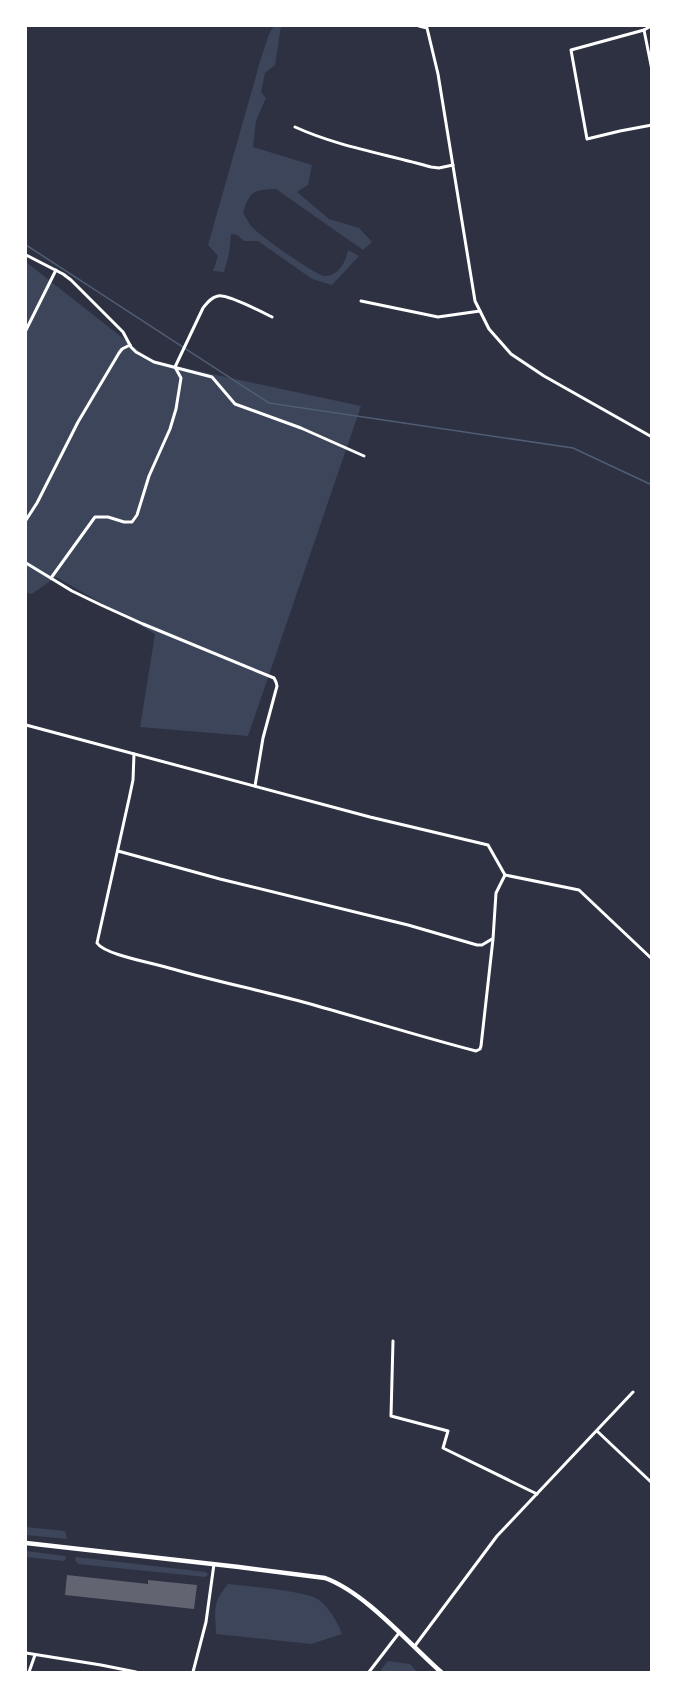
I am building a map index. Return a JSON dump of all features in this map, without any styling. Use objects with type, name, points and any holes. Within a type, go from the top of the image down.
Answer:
[{"type":"main road","points":[[26,1543],[313,1576],[338,1583],[364,1602],[441,1672]]},
{"type":"street","points":[[419,26],[427,28],[438,74],[476,301],[489,329],[511,354],[544,376],[651,437]]},
{"type":"street","points":[[651,26],[644,30],[571,50],[587,139],[651,125]]},
{"type":"street","points":[[644,30],[651,70]]},
{"type":"street","points":[[295,128],[333,142],[431,167],[453,165]]},
{"type":"street","points":[[26,255],[71,280],[123,332],[136,352],[154,362],[212,377],[236,404],[301,428],[364,456]]},
{"type":"street","points":[[26,330],[56,270]]},
{"type":"street","points":[[175,367],[203,308],[214,297],[224,296],[272,317]]},
{"type":"street","points":[[361,301],[438,316],[480,311]]},
{"type":"street","points":[[26,520],[74,430],[119,353],[122,348],[130,345]]},
{"type":"street","points":[[51,578],[95,517],[132,522],[137,515],[149,476],[170,429],[176,409],[181,378],[175,367]]},
{"type":"street","points":[[26,563],[72,591],[143,624],[274,678],[277,686],[263,738],[255,786]]},
{"type":"street","points":[[26,725],[370,817],[488,845],[505,875],[579,890],[651,959]]},
{"type":"street","points":[[134,754],[133,780],[97,942],[101,948],[115,953],[476,1051],[481,1046],[496,893],[505,875]]},
{"type":"street","points":[[118,851],[477,945],[493,939]]},
{"type":"street","points":[[393,1341],[391,1416],[448,1431],[443,1448],[537,1494]]},
{"type":"street","points":[[414,1647],[497,1536],[633,1392]]},
{"type":"street","points":[[597,1431],[651,1483]]},
{"type":"street","points":[[193,1672],[206,1622],[214,1564]]},
{"type":"street","points":[[369,1672],[399,1633]]},
{"type":"street","points":[[26,1653],[136,1672]]},
{"type":"street","points":[[29,1672],[35,1655]]},
{"type":"shaded area","points":[[274,26],[281,26],[275,65],[265,73],[261,92],[266,98],[256,121],[253,147],[312,165],[308,185],[297,192],[329,219],[359,228],[372,242],[363,250],[276,189],[254,193],[250,196],[243,213],[251,226],[264,237],[299,262],[325,276],[338,271],[346,259],[348,250],[359,256],[332,285],[312,279],[258,241],[244,241],[237,235],[231,234],[224,272],[213,271],[218,256],[208,245],[261,58]]},
{"type":"shaded area","points":[[26,262],[152,361],[361,406],[248,736],[140,727],[155,634],[56,577],[32,594],[26,593]]},
{"type":"shaded area","points":[[26,1527],[65,1531],[67,1539],[26,1535]]},
{"type":"shaded area","points":[[26,1551],[65,1556],[66,1559],[64,1561],[26,1557]]},
{"type":"shaded area","points":[[76,1557],[206,1572],[208,1575],[205,1577],[78,1564]]},
{"type":"shaded area","points":[[228,1584],[313,1597],[330,1611],[342,1634],[311,1644],[216,1634],[217,1602]]},
{"type":"shaded area","points":[[388,1661],[410,1664],[417,1672],[380,1672]]},
{"type":"building","points":[[67,1575],[148,1584],[148,1580],[197,1585],[194,1609],[65,1595]]},
{"type":"waterway","points":[[26,245],[269,403],[573,448],[652,485]]}]
